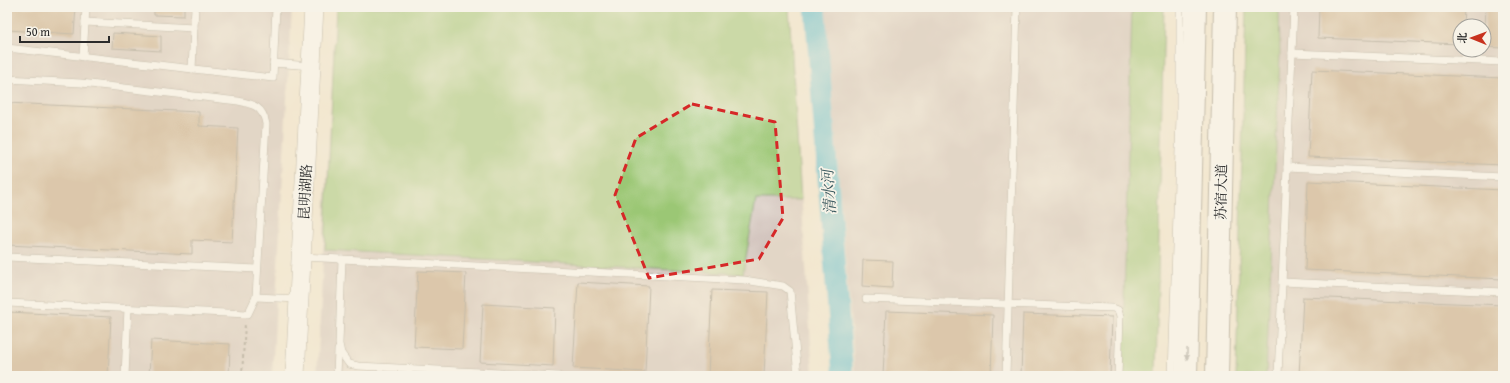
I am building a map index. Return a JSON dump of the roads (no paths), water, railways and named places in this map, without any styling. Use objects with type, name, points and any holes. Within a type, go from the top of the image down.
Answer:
[{"type":"main road","points":[[1186,376],[1195,7]]},
{"type":"main road","name":"苏宿大道","points":[[1216,376],[1225,7]]},
{"type":"street","name":"昆明湖路","points":[[295,376],[314,7]]},
{"type":"lane","points":[[83,57],[86,7]]},
{"type":"lane","points":[[192,69],[195,7]]},
{"type":"lane","points":[[7,48],[273,78],[276,7]]},
{"type":"lane","points":[[1006,376],[1017,7]]},
{"type":"lane","points":[[1172,376],[1180,116],[1180,7]]},
{"type":"lane","points":[[1278,376],[1294,7]]},
{"type":"lane","points":[[85,22],[194,28]]},
{"type":"lane","points":[[1292,53],[1503,62]]},
{"type":"lane","points":[[274,63],[311,66]]},
{"type":"lane","points":[[7,79],[81,83],[238,101],[248,103],[259,108],[264,115],[266,124],[256,296],[248,314],[7,303]]},
{"type":"lane","points":[[1287,167],[1503,177]]},
{"type":"lane","points":[[7,257],[257,269]]},
{"type":"lane","points":[[302,257],[744,280],[783,286],[790,291],[798,376]]},
{"type":"lane","points":[[337,376],[342,259]]},
{"type":"lane","points":[[1282,282],[1503,292]]},
{"type":"lane","points":[[256,296],[299,299]]},
{"type":"lane","points":[[866,299],[1113,308],[1118,310],[1120,316],[1118,376]]},
{"type":"lane","points":[[125,376],[128,308]]},
{"type":"lane","points":[[338,344],[340,353],[344,360],[349,364],[358,366],[558,376]]},
{"type":"waterway","name":"清水河","points":[[815,7],[843,376]]}]
